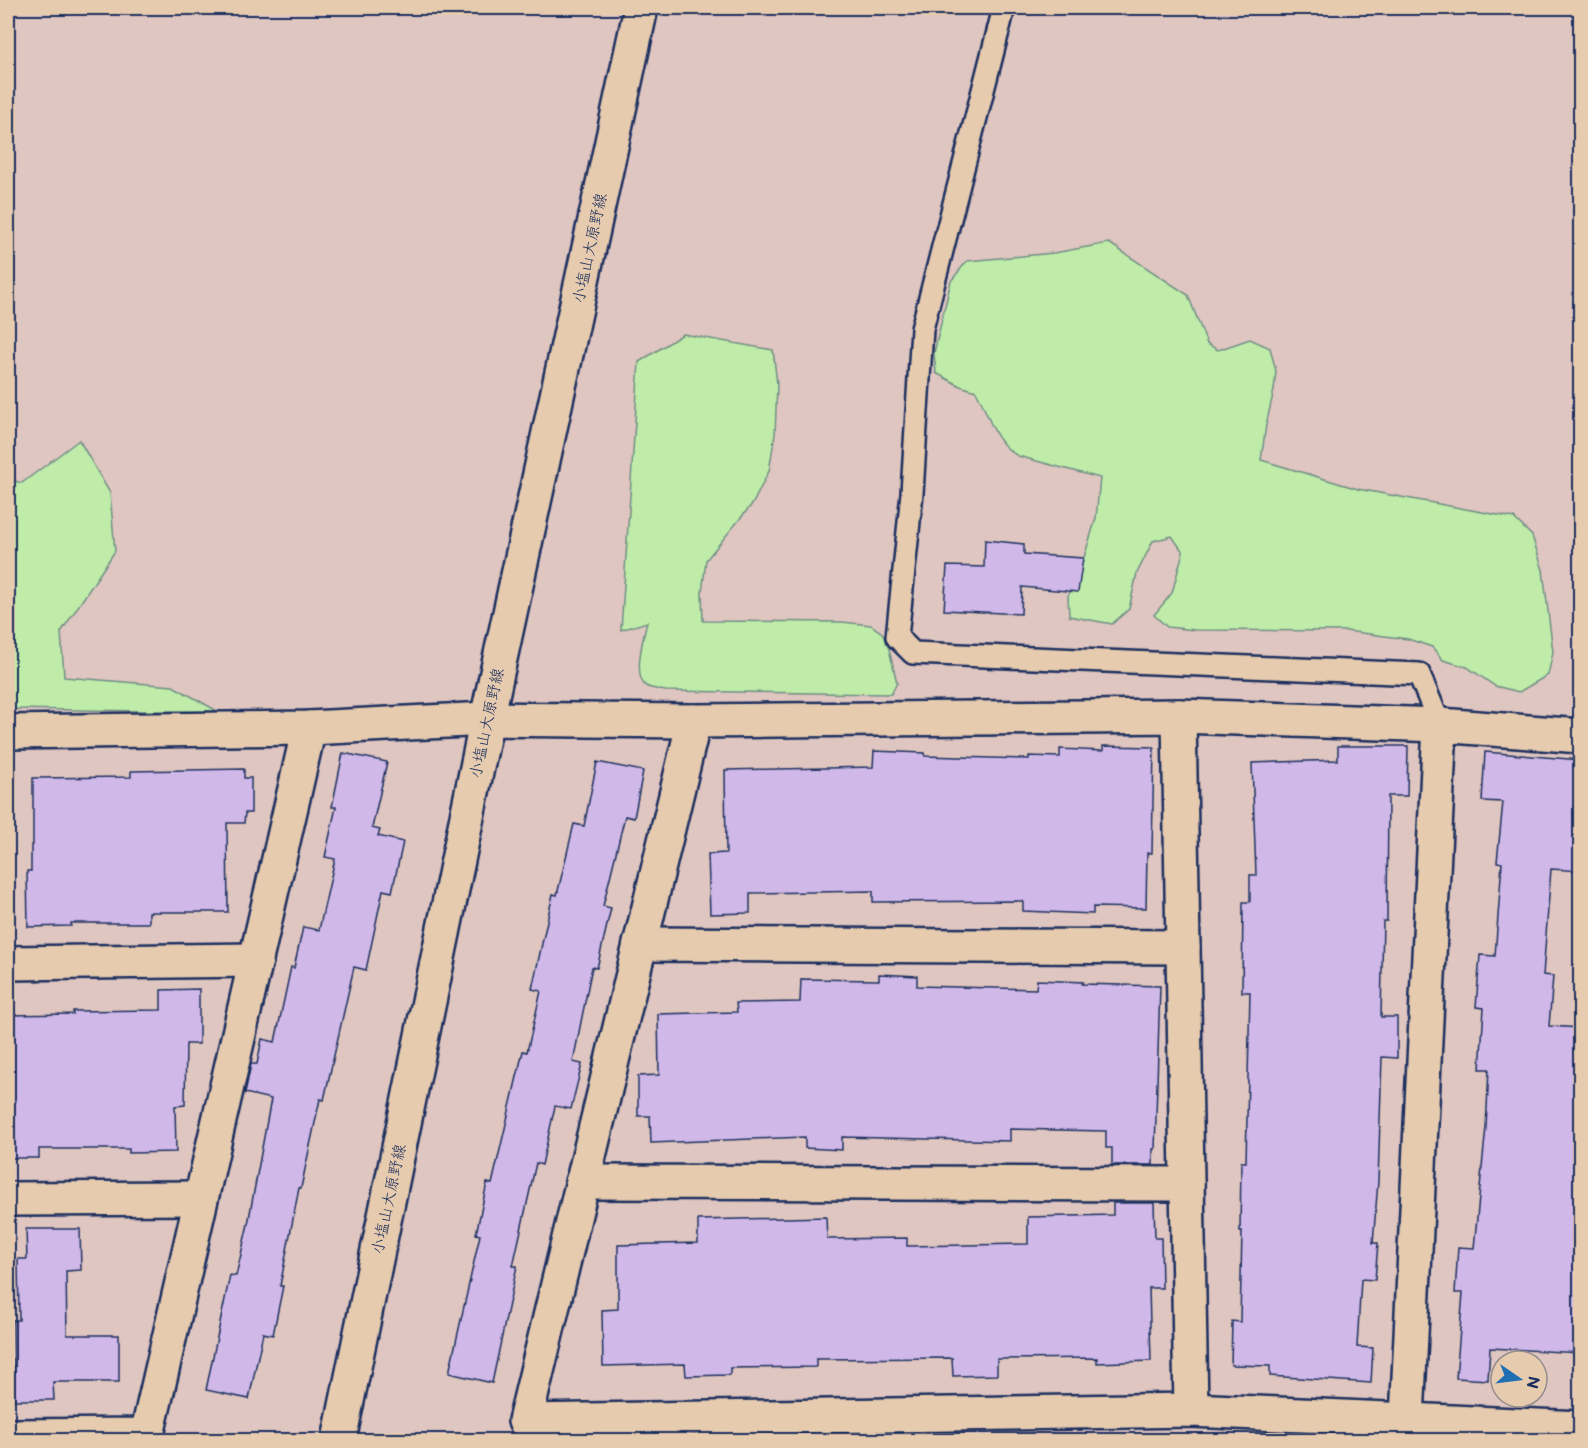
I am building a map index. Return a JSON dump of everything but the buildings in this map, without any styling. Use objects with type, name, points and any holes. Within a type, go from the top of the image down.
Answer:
[{"type":"street","name":"小塩山大原野線","points":[[339,1440],[487,719],[641,8]]},
{"type":"street","points":[[1179,717],[1191,1410]]},
{"type":"street","points":[[8,732],[309,728],[487,719],[694,721],[1179,717],[1440,725],[1581,736]]},
{"type":"street","points":[[694,721],[525,1421],[1191,1410],[1406,1430],[1581,1428]]},
{"type":"street","points":[[1406,1430],[1440,725]]},
{"type":"street","points":[[8,1436],[147,1435],[309,728]]},
{"type":"street","points":[[640,944],[1183,947]]},
{"type":"street","points":[[8,963],[256,960]]},
{"type":"street","points":[[582,1182],[1187,1184]]},
{"type":"street","points":[[8,1199],[201,1198]]},
{"type":"lane","points":[[1004,8],[922,329],[912,493],[897,637],[913,653],[1419,674],[1440,725]]},
{"type":"green space","points":[[1109,243],[1188,295],[1207,344],[1218,350],[1250,339],[1270,348],[1276,371],[1261,460],[1358,489],[1514,518],[1532,536],[1543,570],[1553,652],[1548,675],[1519,692],[1495,686],[1467,667],[1443,660],[1432,647],[1408,639],[1346,631],[1195,630],[1167,627],[1154,615],[1172,593],[1183,552],[1172,536],[1153,541],[1137,573],[1129,609],[1112,624],[1069,616],[1068,596],[1078,577],[1096,518],[1100,478],[1018,456],[1010,450],[997,436],[976,391],[960,386],[936,373],[934,353],[951,281],[967,261],[1054,253]]},
{"type":"green space","points":[[683,334],[773,350],[777,384],[775,434],[769,471],[753,503],[706,560],[702,593],[703,621],[842,622],[871,625],[882,633],[889,649],[897,683],[891,694],[665,691],[648,687],[642,681],[639,665],[647,622],[621,630],[639,362]]},
{"type":"green space","points":[[79,440],[110,493],[115,551],[61,632],[64,677],[173,686],[219,712],[8,709],[8,479],[22,483]]}]
